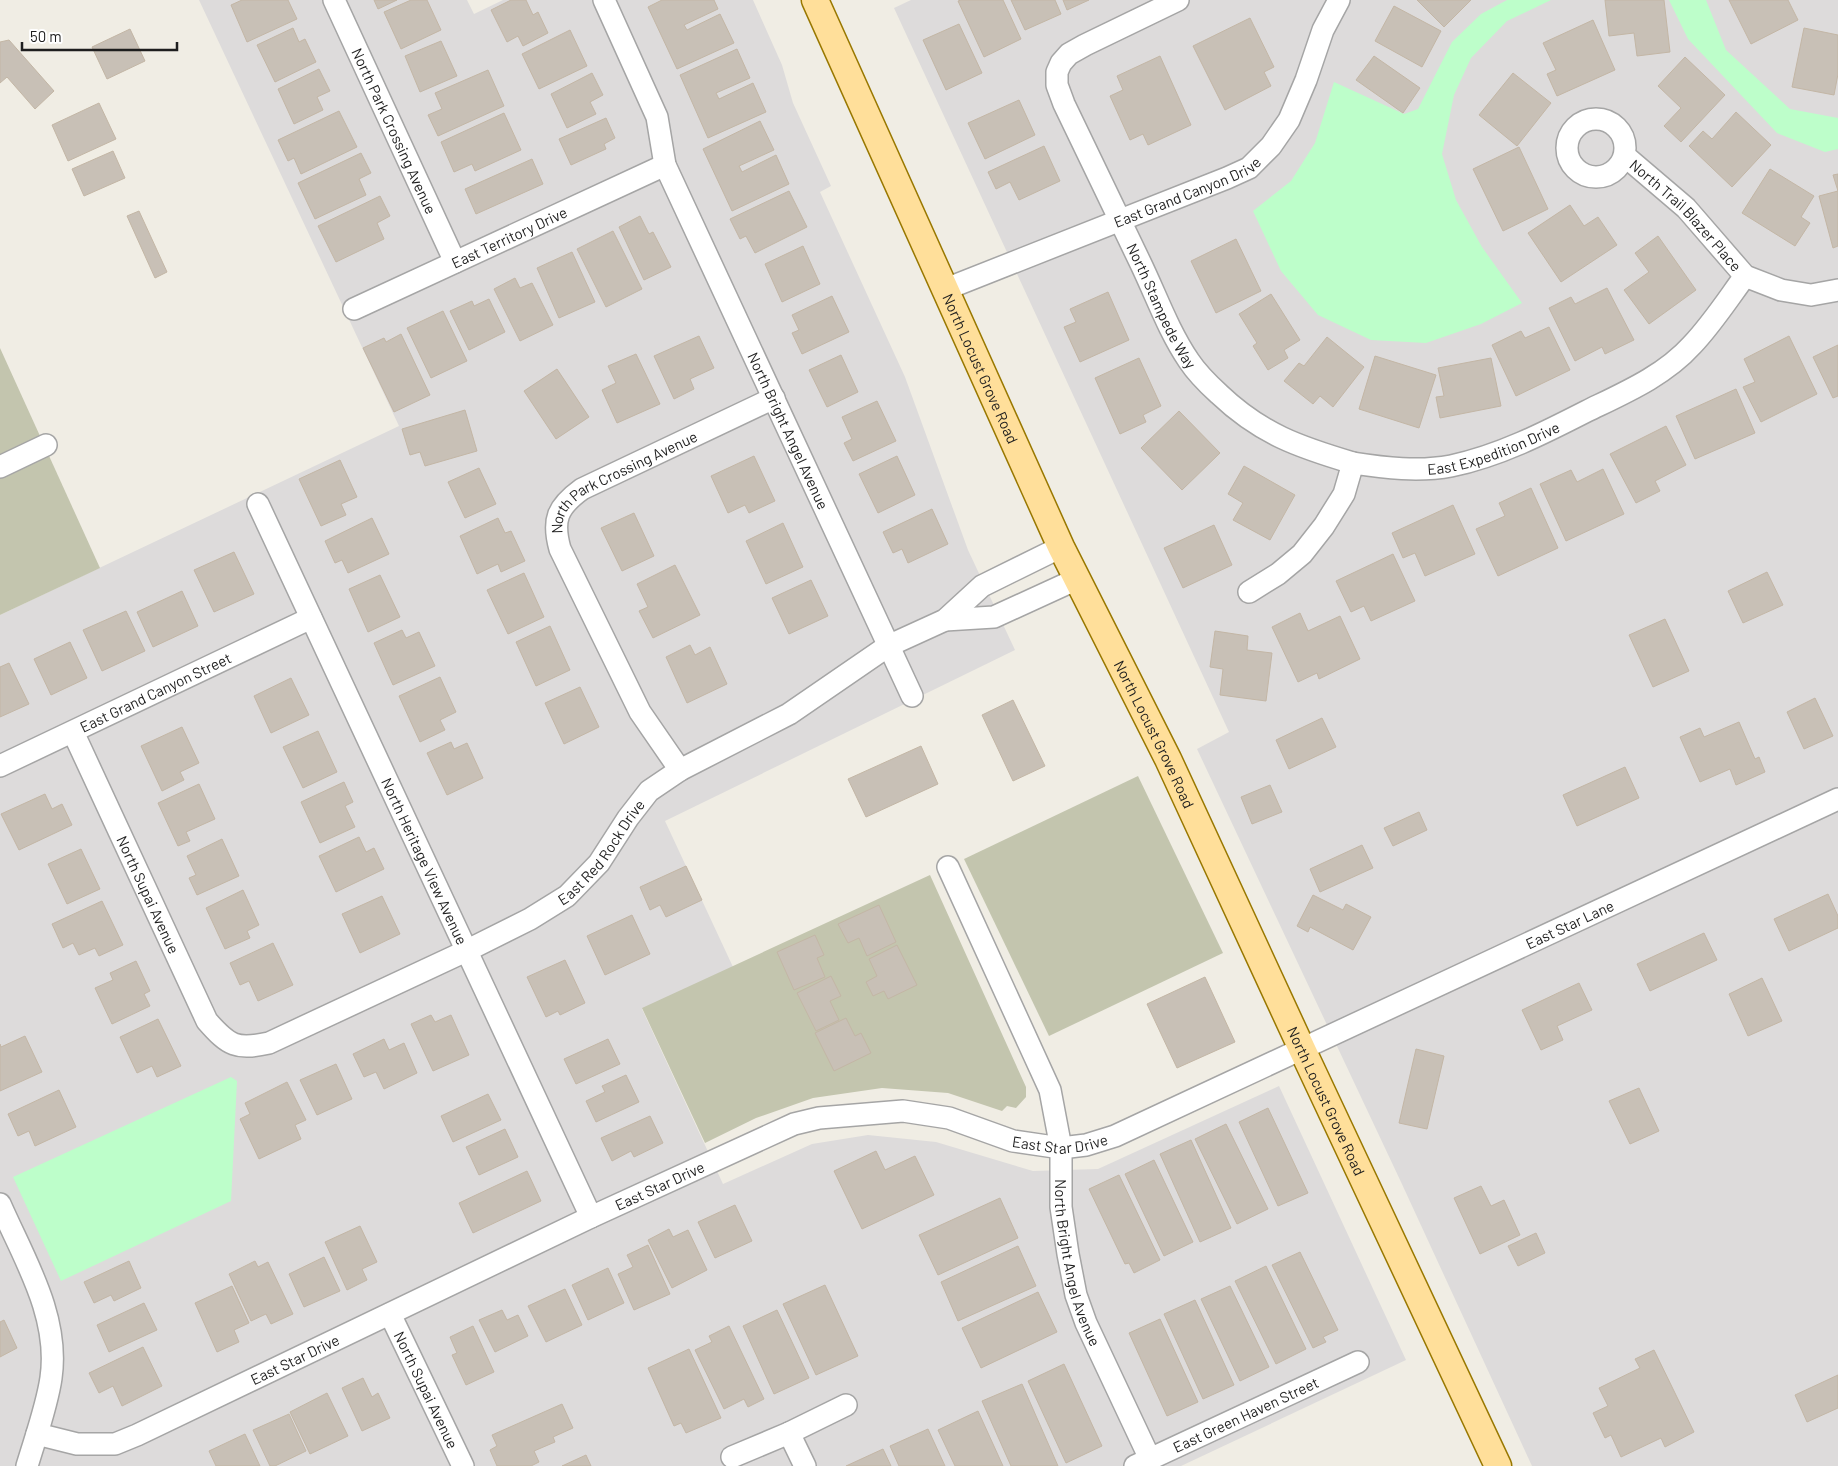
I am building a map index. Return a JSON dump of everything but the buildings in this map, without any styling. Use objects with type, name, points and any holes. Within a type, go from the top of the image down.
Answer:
[{"type":"main road","name":"North Locust Grove Road","points":[[815,0],[1061,548],[1168,759],[1498,1466]]},
{"type":"street","name":"North Park Crossing Avenue","points":[[334,0],[455,262]]},
{"type":"street","name":"North Bright Angel Avenue","points":[[604,0],[658,117],[665,166],[912,696]]},
{"type":"street","name":"North Stampede Way","points":[[1178,0],[1076,50],[1061,63],[1057,72],[1057,85],[1064,104],[1172,332],[1189,360],[1212,388],[1238,412],[1265,431],[1312,451],[1353,463]]},
{"type":"street","name":"East Grand Canyon Drive","points":[[946,289],[1249,168],[1271,146],[1289,120],[1306,80],[1323,30],[1339,0]]},
{"type":"street","name":"North Trail Blazer Place","points":[[1625,156],[1686,208],[1745,276]]},
{"type":"street","name":"East Territory Drive","points":[[354,309],[665,166]]},
{"type":"street","points":[[1745,276],[1781,290],[1811,296],[1838,290]]},
{"type":"street","name":"East Expedition Drive","points":[[1353,463],[1410,469],[1450,466],[1483,457],[1550,429],[1646,382],[1667,366],[1692,346],[1745,276]]},
{"type":"street","name":"North Park Crossing Avenue","points":[[680,770],[640,712],[625,684],[560,550],[555,532],[557,520],[562,508],[572,496],[582,489],[774,398]]},
{"type":"street","points":[[0,467],[46,445]]},
{"type":"street","points":[[1249,592],[1278,574],[1302,554],[1319,533],[1344,494],[1353,463]]},
{"type":"street","name":"North Heritage View Avenue","points":[[258,504],[591,1217]]},
{"type":"street","name":"East Red Rock Drive","points":[[237,1046],[269,1043],[530,919],[567,896],[599,863],[628,818],[649,791],[680,770],[788,714],[888,646],[945,620],[982,586],[1061,548]]},
{"type":"street","name":"East Red Rock Drive","points":[[945,620],[994,618],[1077,579]]},
{"type":"street","name":"East Grand Canyon Street","points":[[0,766],[311,618]]},
{"type":"street","name":"North Supai Avenue","points":[[72,732],[207,1021],[220,1036],[237,1046]]},
{"type":"street","name":"East Star Lane","points":[[1302,1049],[1838,799]]},
{"type":"street","name":"North Bright Angel Avenue","points":[[948,867],[1050,1090],[1061,1148],[1061,1207],[1076,1295],[1142,1462]]},
{"type":"street","name":"East Star Drive","points":[[37,1434],[77,1444],[115,1444],[137,1435],[591,1217],[794,1124],[819,1118],[903,1111],[949,1118],[1013,1141],[1061,1148],[1086,1145],[1115,1136],[1302,1049]]},
{"type":"street","points":[[0,1204],[39,1292],[49,1321],[53,1346],[51,1378],[27,1466]]},
{"type":"street","name":"North Supai Avenue","points":[[390,1314],[463,1466]]},
{"type":"street","name":"East Green Haven Street","points":[[1142,1462],[1358,1362]]},
{"type":"street","points":[[732,1457],[789,1433],[846,1405]]},
{"type":"street","points":[[789,1433],[805,1466]]},
{"type":"shaded area","points":[[199,0],[467,0],[474,14],[503,0],[753,0],[782,65],[793,103],[831,186],[820,192],[905,377],[968,550],[1015,650],[665,821],[733,967],[642,1009],[723,1184],[812,1144],[868,1135],[936,1142],[1033,1171],[1098,1169],[1279,1086],[1406,1360],[1181,1466],[0,1466],[0,615],[399,426]]},
{"type":"shaded area","points":[[911,0],[1838,0],[1838,1466],[1532,1466],[1401,1182],[1197,749],[1229,732],[894,8]]},
{"type":"shaded area","points":[[0,348],[100,568],[0,615]]},
{"type":"shaded area","points":[[1138,776],[1223,953],[1049,1036],[964,859]]},
{"type":"shaded area","points":[[930,875],[1026,1087],[1026,1097],[1016,1108],[1007,1106],[1002,1111],[948,1093],[882,1088],[813,1098],[756,1118],[705,1143],[642,1008]]},
{"type":"green space","points":[[1507,0],[1551,0],[1507,21],[1471,58],[1454,95],[1442,154],[1456,200],[1482,247],[1522,303],[1481,324],[1426,343],[1371,340],[1318,315],[1281,271],[1253,211],[1291,181],[1315,143],[1334,82],[1404,114],[1418,109],[1452,42],[1481,14]]},
{"type":"green space","points":[[1669,0],[1706,0],[1726,50],[1790,109],[1838,118],[1838,149],[1825,152],[1777,133],[1688,39]]},
{"type":"green space","points":[[231,1077],[237,1081],[231,1201],[61,1281],[13,1177]]}]
